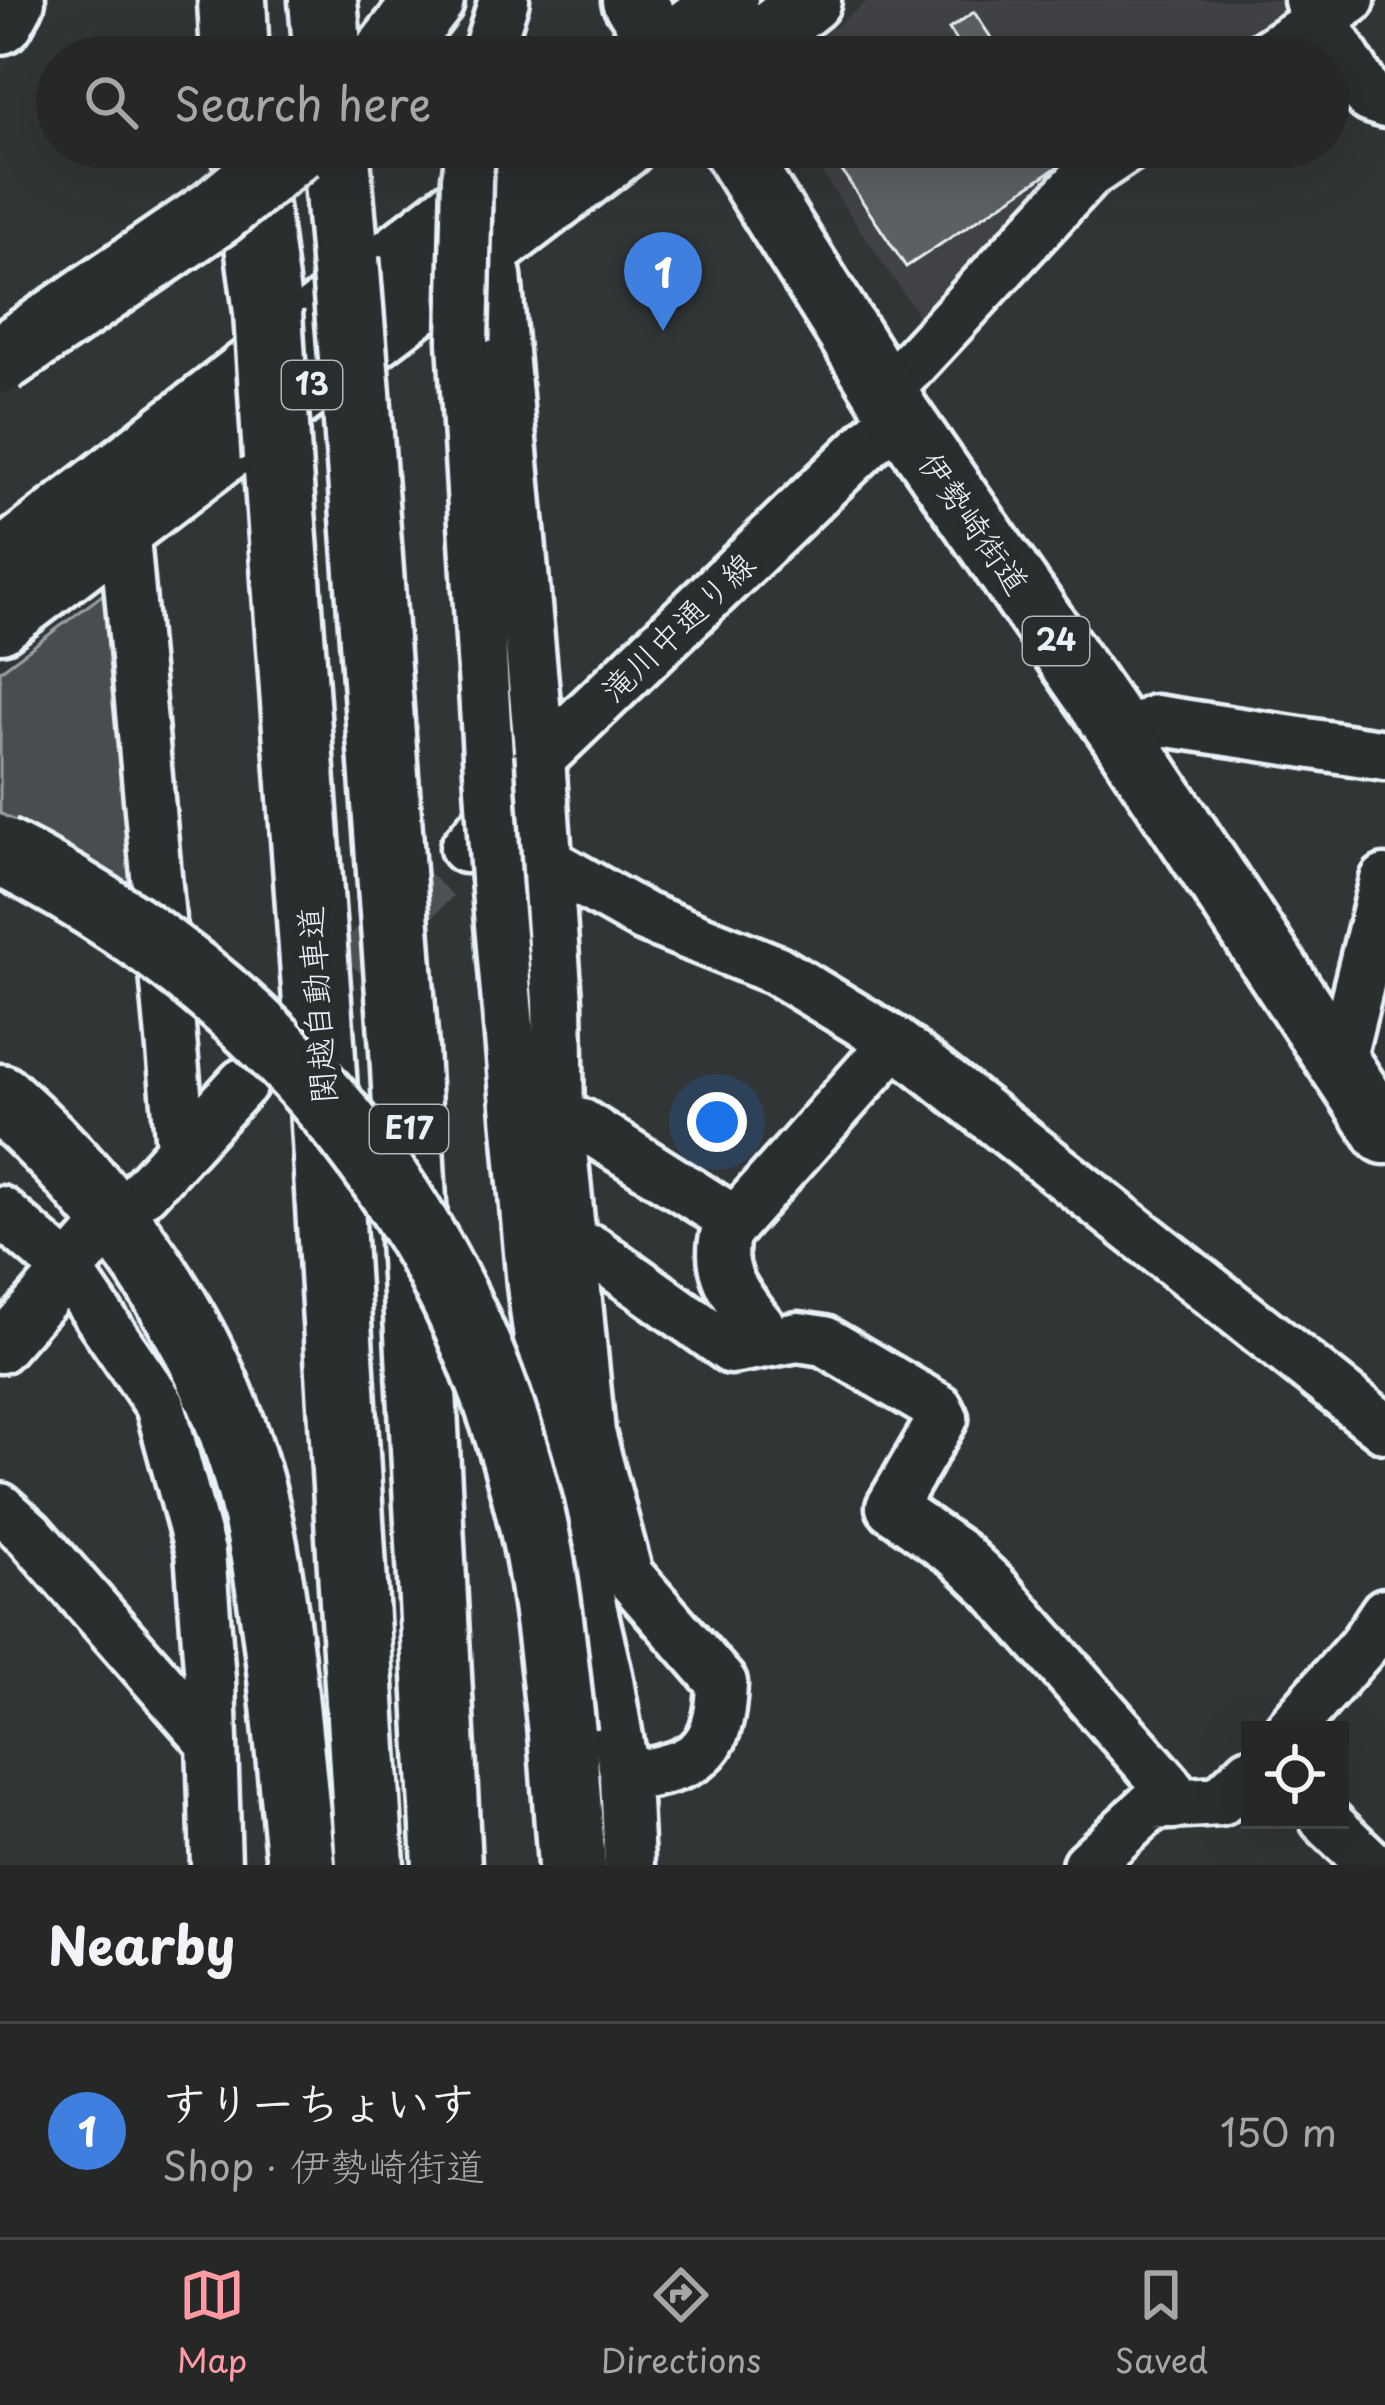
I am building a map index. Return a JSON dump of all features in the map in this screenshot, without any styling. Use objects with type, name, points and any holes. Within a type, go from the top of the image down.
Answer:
[{"type":"highway","points":[[0,20],[10,0]]},
{"type":"highway","points":[[232,0],[234,36]]},
{"type":"highway","points":[[323,0],[326,36]]},
{"type":"highway","points":[[402,36],[430,0]]},
{"type":"highway","name":"関越自動車道","points":[[250,168],[268,312],[320,1042],[370,1865]]},
{"type":"highway","points":[[0,360],[217,212],[270,168]]},
{"type":"highway","name":"E17","points":[[337,168],[404,1048],[447,1865]]},
{"type":"highway","points":[[0,851],[106,909],[247,1016],[306,1076],[374,1163],[422,1237],[464,1319],[525,1490],[543,1580],[572,1865]]},
{"type":"highway","points":[[0,1098],[47,1139],[146,1259],[215,1385],[257,1518],[274,1613],[301,1865]]},
{"type":"main road","points":[[665,36],[727,0]]},
{"type":"main road","points":[[765,36],[810,0]]},
{"type":"main road","name":"13","points":[[0,563],[510,168]]},
{"type":"main road","name":"13","points":[[0,622],[596,168]]},
{"type":"main road","name":"伊勢崎街道","points":[[744,168],[894,402],[1385,1133]]},
{"type":"street","points":[[493,36],[504,0]]},
{"type":"street","points":[[1289,36],[1327,6],[1341,36]]},
{"type":"street","points":[[1349,53],[1370,98],[1385,103]]},
{"type":"street","points":[[469,168],[463,340],[488,756],[481,864],[551,1431],[607,1675],[625,1778],[628,1865]]},
{"type":"street","name":"滝川中通り線","points":[[481,864],[540,759],[894,402],[1096,168]]},
{"type":"street","points":[[496,275],[540,759],[559,1119],[590,1433],[628,1575],[722,1683],[716,1732],[702,1751],[681,1767],[625,1778]]},
{"type":"street","points":[[124,527],[181,1147]]},
{"type":"street","points":[[1123,737],[1155,720],[1385,755]]},
{"type":"street","points":[[545,861],[644,917],[776,970],[895,1042],[1385,1428]]},
{"type":"street","points":[[1339,1065],[1385,880]]},
{"type":"street","points":[[771,1341],[723,1272],[720,1255],[726,1232],[895,1042]]},
{"type":"street","points":[[144,1191],[243,1083]]},
{"type":"street","points":[[559,1119],[583,1124],[736,1220]]},
{"type":"street","points":[[0,1211],[81,1254],[160,1405],[200,1552],[216,1865]]},
{"type":"street","points":[[572,1250],[592,1250],[730,1349],[799,1337],[824,1340],[938,1408],[944,1418],[891,1507],[958,1554],[1022,1618],[1168,1786],[1174,1804]]},
{"type":"street","points":[[0,1348],[81,1254]]},
{"type":"street","points":[[0,1508],[29,1534],[212,1743]]},
{"type":"street","points":[[1297,1721],[1363,1646],[1385,1613]]},
{"type":"street","points":[[1088,1865],[1152,1805],[1220,1801],[1241,1781]]},
{"type":"street","points":[[1334,1829],[1372,1865]]},
{"type":"shaded area","points":[[869,0],[1292,3],[1243,36],[823,36]]},
{"type":"shaded area","points":[[818,168],[1060,168],[920,318]]},
{"type":"shaded area","points":[[113,587],[134,885],[0,813],[0,671]]},
{"type":"building","points":[[974,12],[990,36],[954,36],[949,29]]},
{"type":"building","points":[[840,168],[1056,168],[906,267]]},
{"type":"tunnel","points":[[304,1019],[465,848]]},
{"type":"place","name":"すりーちょいす","points":[[663,331]]}]
